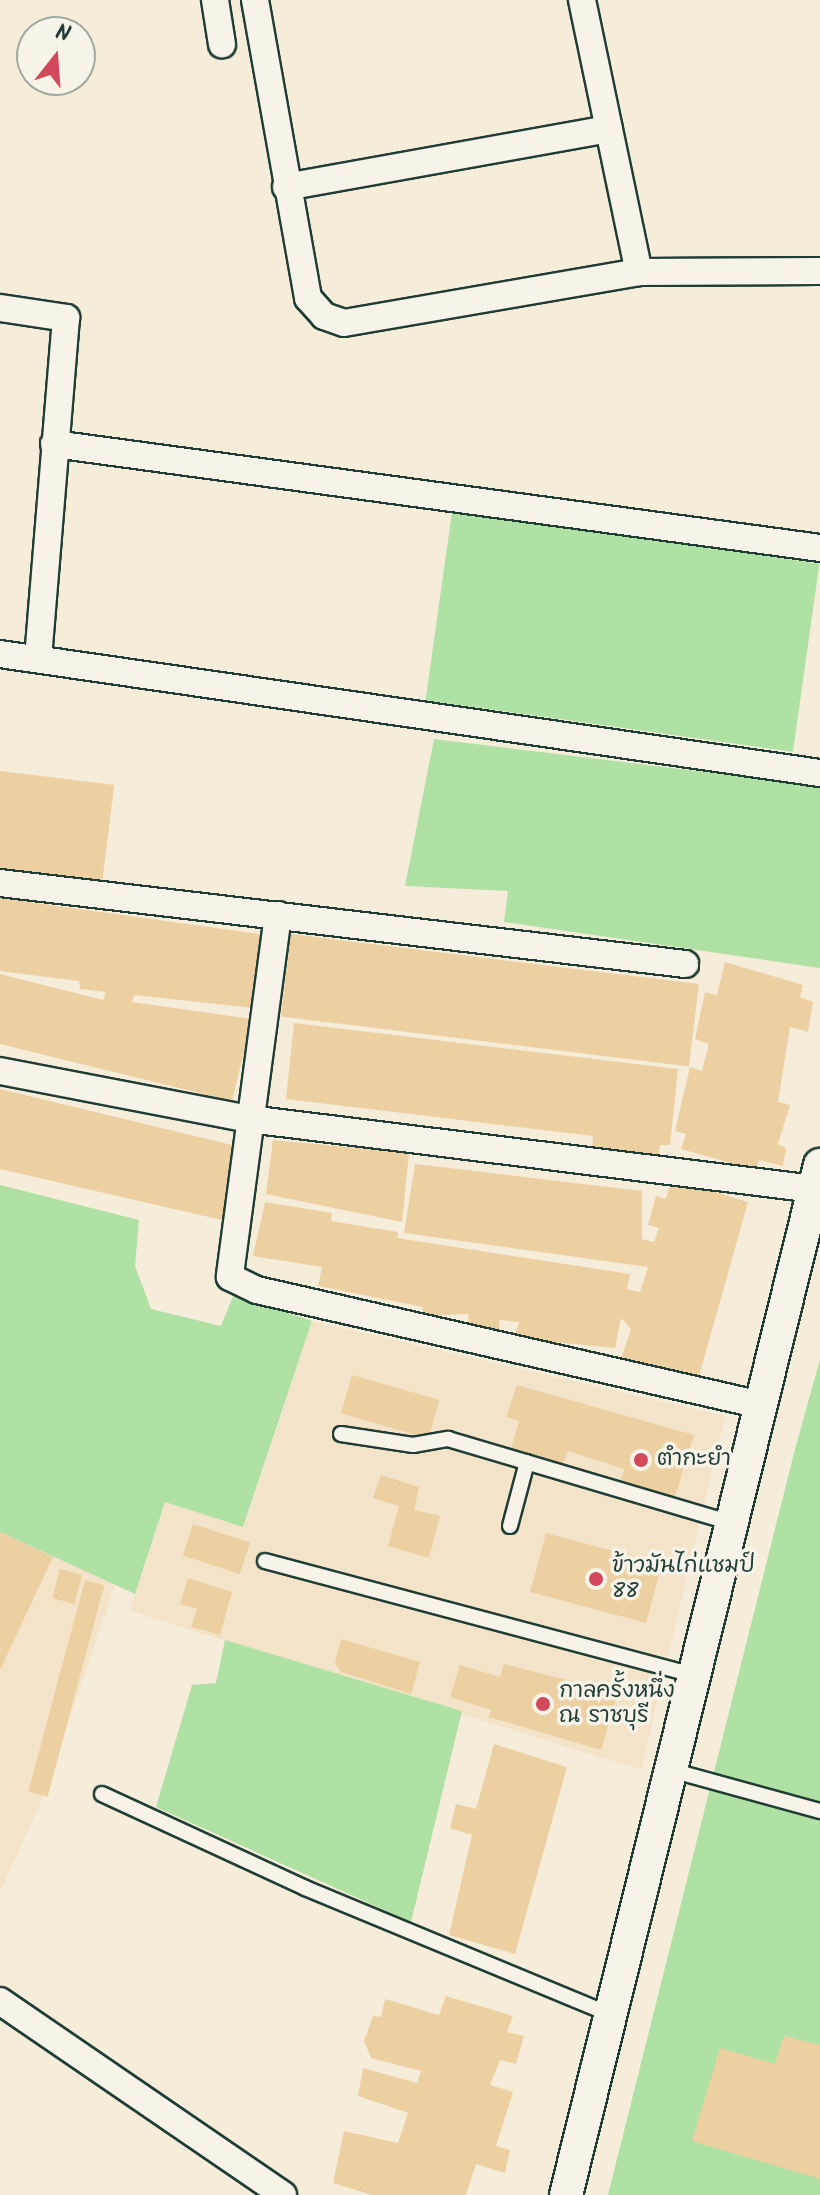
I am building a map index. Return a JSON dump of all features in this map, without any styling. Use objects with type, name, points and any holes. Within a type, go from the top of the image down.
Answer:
[{"type":"street","points":[[215,0],[222,44]]},
{"type":"street","points":[[255,0],[308,298],[324,316],[344,323],[639,272],[820,271]]},
{"type":"street","points":[[582,0],[639,272]]},
{"type":"street","points":[[286,187],[609,129]]},
{"type":"street","points":[[0,308],[66,318],[38,658]]},
{"type":"street","points":[[54,444],[820,548]]},
{"type":"street","points":[[0,654],[820,773]]},
{"type":"street","points":[[0,883],[685,964]]},
{"type":"street","points":[[278,915],[230,1277],[257,1290],[761,1405]]},
{"type":"street","points":[[0,1071],[249,1119],[817,1177],[566,2195]]},
{"type":"street","points":[[0,2001],[283,2195]]},
{"type":"lane","points":[[341,1434],[413,1445],[448,1439],[732,1523]]},
{"type":"lane","points":[[510,1526],[527,1462]]},
{"type":"lane","points":[[265,1561],[694,1675]]},
{"type":"lane","points":[[671,1770],[820,1811]]},
{"type":"lane","points":[[102,1794],[334,1901],[611,2015]]},
{"type":"shaded area","points":[[312,1321],[725,1416],[641,1770],[130,1611],[165,1502],[244,1527]]},
{"type":"shaded area","points":[[0,1532],[115,1585],[42,1800],[0,1892]]},
{"type":"green space","points":[[452,512],[819,564],[793,752],[426,700]]},
{"type":"green space","points":[[434,739],[820,786],[820,968],[504,922],[508,891],[405,886]]},
{"type":"green space","points":[[0,1185],[139,1220],[135,1266],[151,1309],[221,1326],[234,1294],[312,1321],[243,1527],[165,1502],[135,1594],[0,1532]]},
{"type":"green space","points":[[820,1359],[820,2195],[608,2195],[793,1457]]},
{"type":"green space","points":[[225,1640],[462,1711],[411,1922],[156,1807],[192,1685],[216,1683]]},
{"type":"building","points":[[0,771],[114,785],[102,884],[0,872]]},
{"type":"building","points":[[0,898],[267,935],[253,1008],[134,995],[132,1002],[252,1019],[232,1101],[0,1044],[0,974],[103,1000],[106,992],[80,989],[79,981],[0,971]]},
{"type":"building","points":[[291,934],[699,984],[689,1066],[281,1016]]},
{"type":"building","points":[[725,962],[803,985],[800,997],[813,1002],[808,1032],[790,1027],[778,1102],[790,1105],[778,1144],[786,1148],[783,1166],[759,1160],[756,1170],[681,1149],[686,1134],[675,1131],[690,1067],[702,1071],[709,1044],[695,1039],[705,992],[717,995]]},
{"type":"building","points":[[294,1023],[678,1069],[670,1145],[660,1145],[658,1157],[592,1149],[593,1136],[286,1099]]},
{"type":"building","points":[[0,1089],[232,1145],[226,1221],[0,1169]]},
{"type":"building","points":[[273,1140],[409,1153],[402,1222],[266,1194]]},
{"type":"building","points":[[415,1164],[642,1191],[642,1239],[654,1242],[659,1228],[648,1225],[656,1196],[666,1199],[672,1179],[748,1202],[696,1387],[619,1365],[631,1329],[621,1318],[615,1348],[514,1338],[519,1322],[499,1320],[500,1331],[469,1324],[468,1314],[423,1316],[423,1307],[318,1286],[322,1267],[253,1256],[265,1202],[332,1213],[331,1221],[398,1232],[397,1238],[630,1274],[627,1289],[640,1292],[648,1267],[404,1233]]},
{"type":"building","points":[[352,1375],[439,1400],[428,1439],[341,1413]]},
{"type":"building","name":"ตำกะยำ","points":[[517,1385],[694,1435],[673,1503],[620,1483],[624,1469],[568,1451],[563,1464],[511,1449],[519,1421],[506,1417]]},
{"type":"building","points":[[381,1475],[419,1487],[414,1510],[440,1516],[429,1558],[388,1546],[399,1506],[373,1498]]},
{"type":"building","points":[[193,1524],[250,1543],[240,1574],[183,1555]]},
{"type":"building","points":[[0,1532],[53,1557],[0,1670]]},
{"type":"building","name":"ข้าวมันไก่แชมป์ 88","points":[[546,1533],[662,1564],[646,1623],[530,1592]]},
{"type":"building","points":[[60,1569],[82,1575],[74,1604],[52,1598]]},
{"type":"building","points":[[188,1578],[232,1592],[220,1635],[191,1627],[197,1609],[180,1604]]},
{"type":"building","points":[[85,1580],[104,1585],[48,1797],[28,1792]]},
{"type":"building","points":[[341,1639],[420,1662],[411,1694],[341,1672],[335,1663]]},
{"type":"building","name":"กาลครั้งหนึ่ง ณ ราชบุรี","points":[[504,1664],[618,1693],[601,1750],[489,1717],[491,1710],[450,1697],[460,1665],[500,1677]]},
{"type":"building","points":[[494,1744],[567,1767],[515,1954],[449,1935],[472,1835],[450,1828],[456,1804],[476,1809]]},
{"type":"building","points":[[446,1996],[513,2016],[507,2032],[524,2036],[516,2064],[500,2060],[490,2085],[513,2092],[496,2146],[510,2150],[505,2173],[476,2164],[466,2195],[372,2195],[333,2183],[344,2131],[398,2143],[408,2113],[358,2096],[363,2068],[417,2083],[421,2071],[371,2058],[364,2041],[373,2016],[381,2017],[385,1999],[439,2015]]},
{"type":"building","points":[[784,2036],[820,2045],[820,2179],[692,2141],[720,2048],[775,2064]]},
{"type":"place","name":"ตำกะยำ","points":[[641,1460]]},
{"type":"place","name":"ข้าวมันไก่แชมป์ 88","points":[[596,1579]]},
{"type":"place","name":"กาลครั้งหนึ่ง ณ ราชบุรี","points":[[543,1704]]}]
